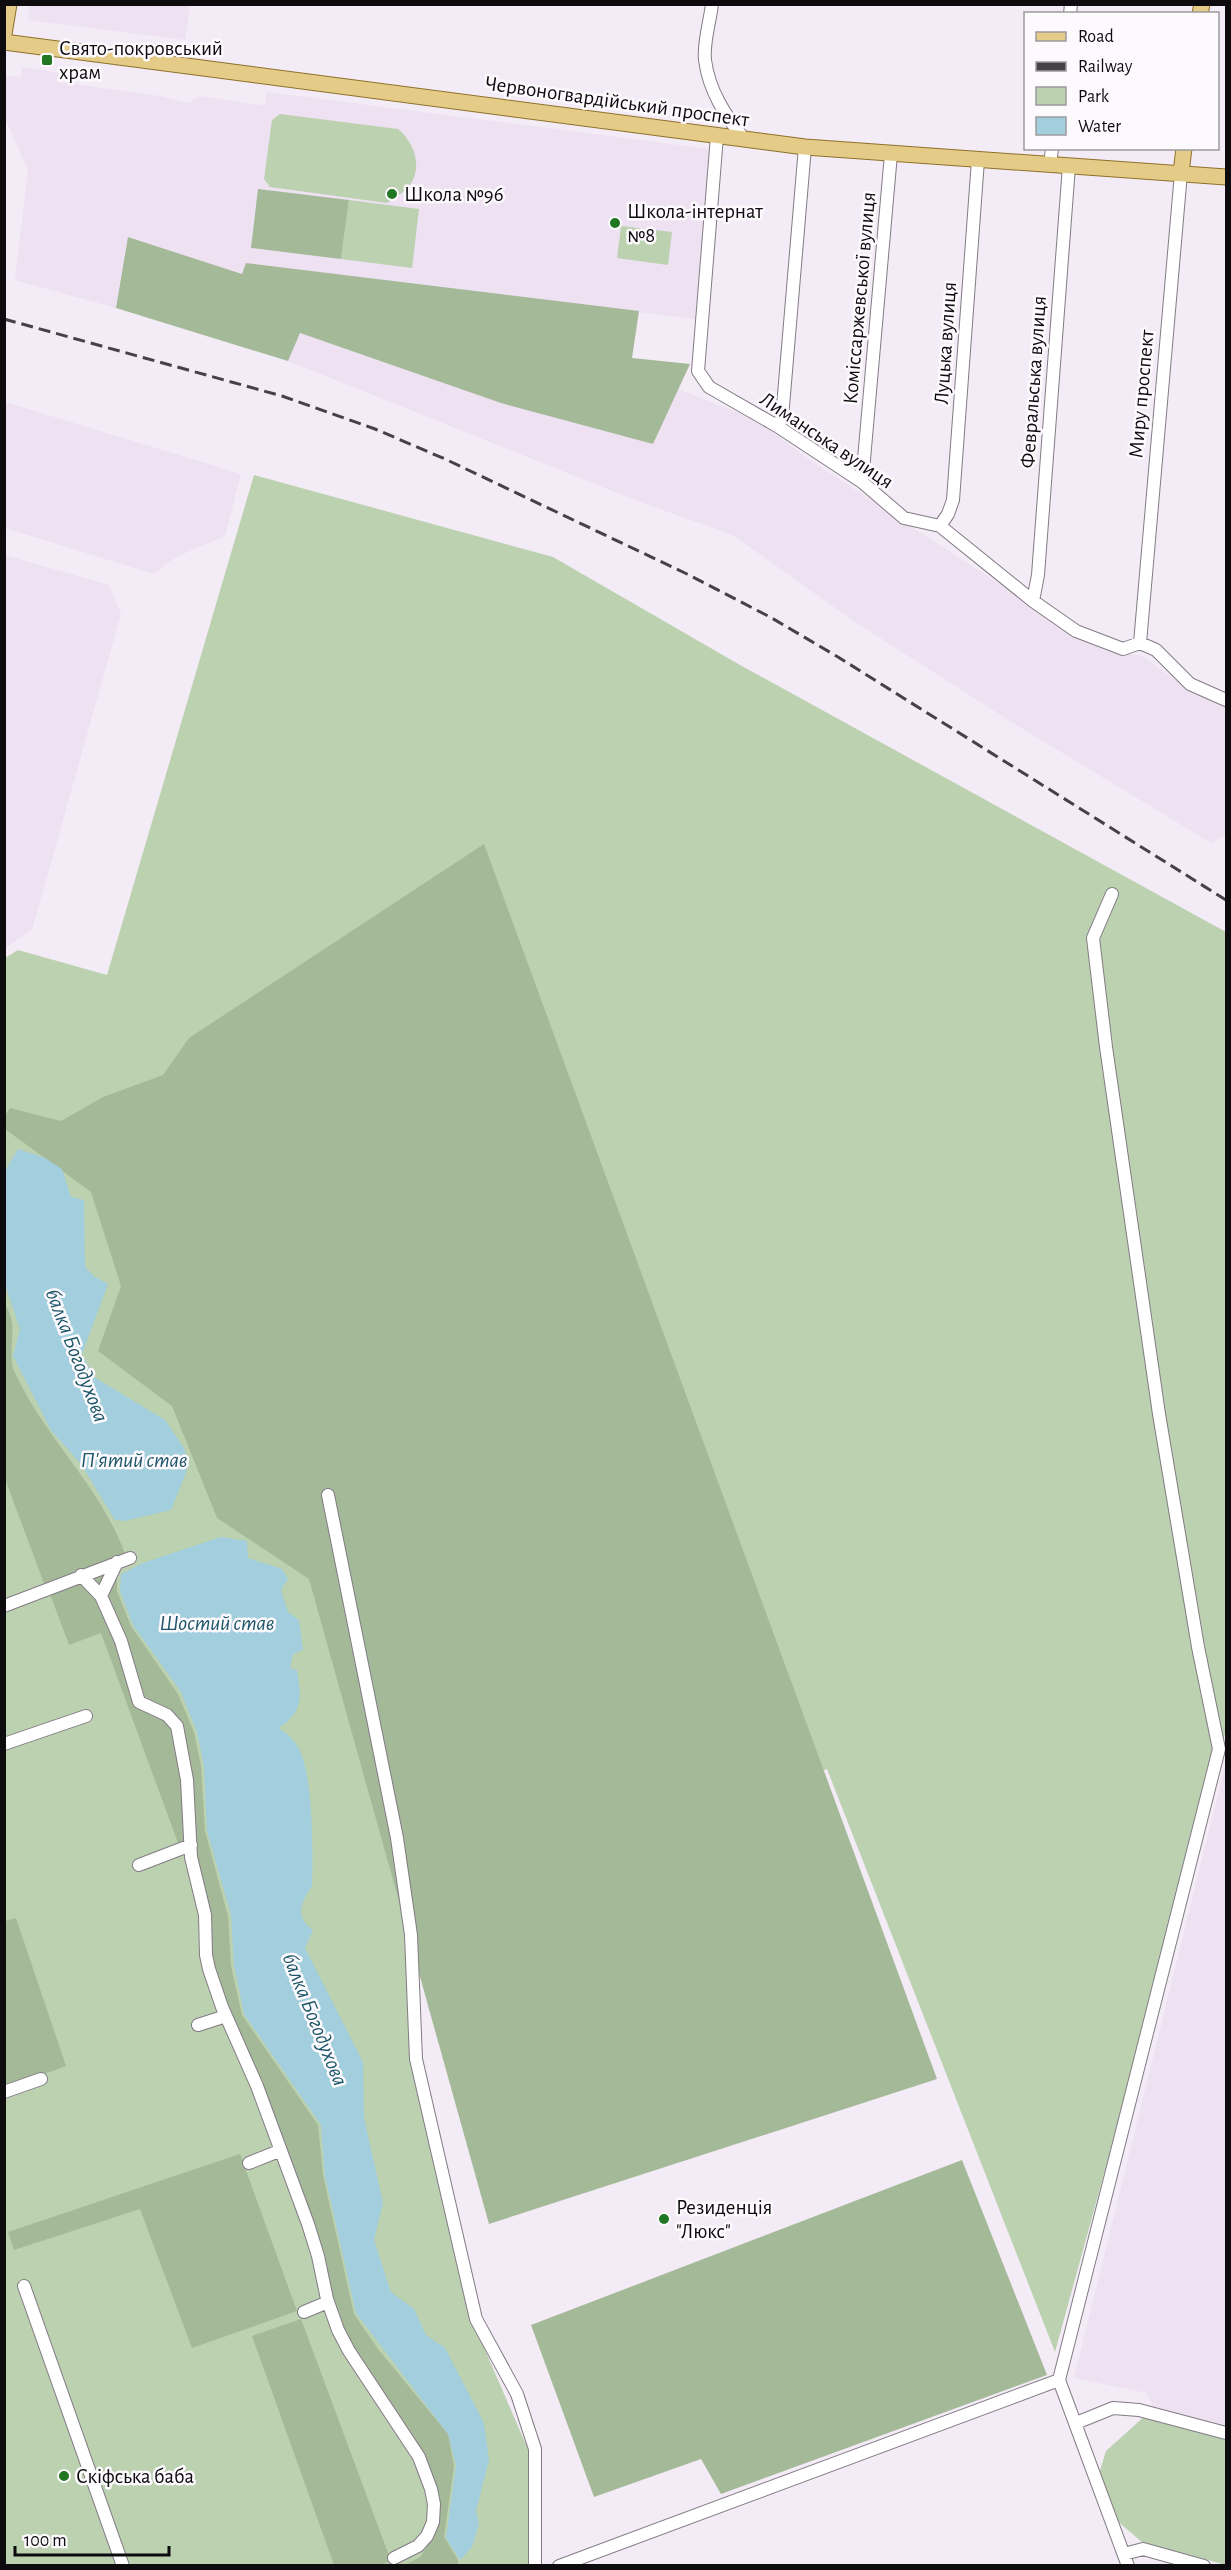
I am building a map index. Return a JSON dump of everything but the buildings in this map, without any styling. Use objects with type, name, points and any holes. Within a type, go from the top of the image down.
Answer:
[{"type":"main road","points":[[4,34],[9,4]]},
{"type":"main road","name":"Червоногвардійський проспект","points":[[4,42],[805,147],[1227,177]]},
{"type":"main road","name":"Миру проспект","points":[[1180,173],[1184,150]]},
{"type":"street","points":[[712,4],[705,58],[712,88],[725,115],[744,139]]},
{"type":"street","name":"Лиманська вулиця","points":[[717,136],[698,370],[709,387],[777,426],[862,482],[904,518],[940,526],[1033,601],[1076,630],[1103,643],[1123,649],[1140,644]]},
{"type":"street","points":[[777,426],[782,418],[805,147]]},
{"type":"street","points":[[1050,165],[1052,150]]},
{"type":"street","name":"Коміссаржевської вулиця","points":[[862,482],[891,154]]},
{"type":"street","name":"Луцька вулиця","points":[[940,526],[948,514],[952,500],[978,160]]},
{"type":"street","name":"Февральська вулиця","points":[[1033,601],[1038,575],[1069,166]]},
{"type":"street","name":"Миру проспект","points":[[1140,644],[1180,173]]},
{"type":"street","points":[[1140,644],[1156,650],[1190,684],[1224,696]]},
{"type":"street","points":[[1112,894],[1093,938],[1106,1047],[1159,1414],[1198,1647],[1219,1749],[1059,2380],[1126,2560],[1143,2549],[1204,2565]]},
{"type":"street","points":[[328,1495],[397,1838],[411,1935],[416,2059],[476,2319],[517,2394],[535,2449],[535,2565]]},
{"type":"street","points":[[4,1605],[130,1558]]},
{"type":"street","points":[[101,1596],[117,1562]]},
{"type":"street","points":[[81,1575],[101,1596],[120,1641],[139,1702],[167,1715],[177,1726],[187,1780],[191,1857],[205,1914],[206,1955],[226,2016],[257,2086],[315,2245],[328,2302],[338,2330],[349,2351],[419,2457],[431,2489],[434,2504],[433,2522],[427,2536],[418,2546],[394,2558]]},
{"type":"street","points":[[4,1744],[86,1716]]},
{"type":"street","points":[[139,1865],[191,1845]]},
{"type":"street","points":[[198,2025],[226,2016]]},
{"type":"street","points":[[4,2092],[41,2079]]},
{"type":"street","points":[[249,2163],[279,2151]]},
{"type":"street","points":[[24,2286],[123,2565]]},
{"type":"street","points":[[304,2312],[328,2302]]},
{"type":"street","points":[[560,2565],[1059,2380]]},
{"type":"street","points":[[1076,2423],[1113,2408],[1139,2410],[1227,2433]]},
{"type":"shaded area","points":[[30,4],[190,5],[185,40],[28,20]]},
{"type":"shaded area","points":[[22,67],[60,73],[59,82],[159,96],[188,103],[199,96],[265,106],[267,92],[710,149],[695,319],[246,263],[243,274],[129,237],[116,308],[15,280],[28,170],[5,118],[4,83],[6,76],[21,77]]},
{"type":"shaded area","points":[[299,333],[499,402],[653,444],[678,389],[754,419],[813,462],[1057,622],[1104,650],[1142,656],[1181,684],[1226,708],[1226,835],[1211,843],[1010,721],[852,620],[733,535],[640,502],[288,361]]},
{"type":"shaded area","points":[[5,402],[241,474],[225,536],[176,557],[154,574],[5,528]]},
{"type":"shaded area","points":[[5,555],[109,585],[121,614],[32,930],[5,948]]},
{"type":"shaded area","points":[[1226,1762],[1226,2427],[1153,2408],[1147,2393],[1074,2378]]},
{"type":"green space","points":[[280,114],[398,129],[404,134],[415,155],[414,178],[405,190],[387,203],[270,187],[264,179],[272,120]]},
{"type":"green space","points":[[258,189],[349,200],[341,259],[251,248]]},
{"type":"green space","points":[[349,200],[419,209],[412,268],[341,259]]},
{"type":"green space","points":[[621,226],[672,232],[668,265],[617,258]]},
{"type":"green space","points":[[128,237],[242,274],[246,263],[639,311],[632,358],[690,364],[653,444],[501,403],[300,333],[288,361],[116,308]]},
{"type":"green space","points":[[254,475],[553,557],[740,665],[1226,932],[1226,1730],[1055,2352],[827,1769],[404,1937],[414,2073],[470,2315],[530,2454],[529,2565],[5,2565],[5,958],[18,950],[107,975]]},
{"type":"green space","points":[[484,844],[937,2079],[489,2224],[309,1579],[217,1518],[172,1406],[98,1351],[121,1286],[91,1192],[5,1129],[5,1116],[10,1108],[61,1121],[103,1097],[163,1075],[189,1038]]},
{"type":"green space","points":[[4,1301],[12,1323],[12,1361],[15,1373],[41,1419],[102,1507],[125,1554],[45,1586],[5,1479]]},
{"type":"green space","points":[[117,1567],[117,1591],[131,1626],[178,1694],[194,1732],[201,1766],[205,1831],[228,1916],[231,1966],[242,2015],[318,2125],[323,2175],[354,2314],[378,2349],[448,2434],[454,2466],[444,2537],[458,2560],[458,2565],[405,2565],[420,2557],[434,2536],[439,2518],[433,2481],[350,2347],[213,1973],[192,1837],[178,1843],[101,1633],[69,1645],[50,1594]]},
{"type":"green space","points":[[16,1918],[66,2066],[5,2089],[5,1921]]},
{"type":"green space","points":[[240,2154],[297,2311],[192,2348],[140,2209],[14,2250],[8,2232]]},
{"type":"green space","points":[[962,2160],[1047,2375],[721,2494],[701,2459],[594,2497],[531,2325]]},
{"type":"green space","points":[[301,2319],[391,2561],[381,2565],[334,2565],[252,2336]]},
{"type":"green space","points":[[1146,2415],[1226,2437],[1226,2565],[1142,2542],[1116,2520],[1099,2474],[1106,2451]]},
{"type":"water","name":"П'ятий став","points":[[18,1149],[45,1158],[62,1169],[71,1197],[84,1200],[85,1267],[95,1277],[108,1284],[82,1354],[94,1377],[165,1420],[184,1448],[189,1465],[171,1510],[124,1521],[115,1520],[81,1464],[51,1430],[13,1356],[20,1329],[5,1284],[4,1173]]},
{"type":"water","name":"Шостий став","points":[[221,1537],[247,1541],[248,1558],[282,1569],[288,1579],[281,1590],[288,1612],[299,1620],[303,1650],[293,1654],[290,1668],[297,1670],[299,1703],[292,1716],[278,1728],[293,1739],[298,1747],[306,1769],[308,1784],[312,1838],[312,1886],[302,1904],[301,1914],[303,1920],[313,1930],[305,1948],[363,2062],[364,2118],[383,2203],[374,2240],[391,2292],[414,2309],[426,2335],[445,2348],[484,2423],[489,2460],[476,2511],[479,2524],[472,2547],[460,2560],[446,2538],[456,2465],[448,2434],[356,2313],[325,2176],[321,2125],[244,2014],[234,1965],[231,1915],[207,1831],[204,1766],[197,1732],[181,1692],[133,1625],[120,1591],[121,1574],[143,1563]]},
{"type":"railway","points":[[4,319],[282,396],[375,429],[445,459],[687,574],[770,617],[838,657],[1226,900]]},
{"type":"place","name":"Свято-покровський храм","points":[[47,60]]},
{"type":"place","name":"Школа №96","points":[[392,194]]},
{"type":"place","name":"Школа-інтернат №8","points":[[615,223]]},
{"type":"place","name":"Резиденція \"Люкс\"","points":[[664,2219]]},
{"type":"place","name":"Скіфська баба","points":[[64,2476]]},
{"type":"water label","name":"балка Богодухова","points":[[78,1355]]},
{"type":"water label","name":"балка Богодухова","points":[[316,2019]]}]
